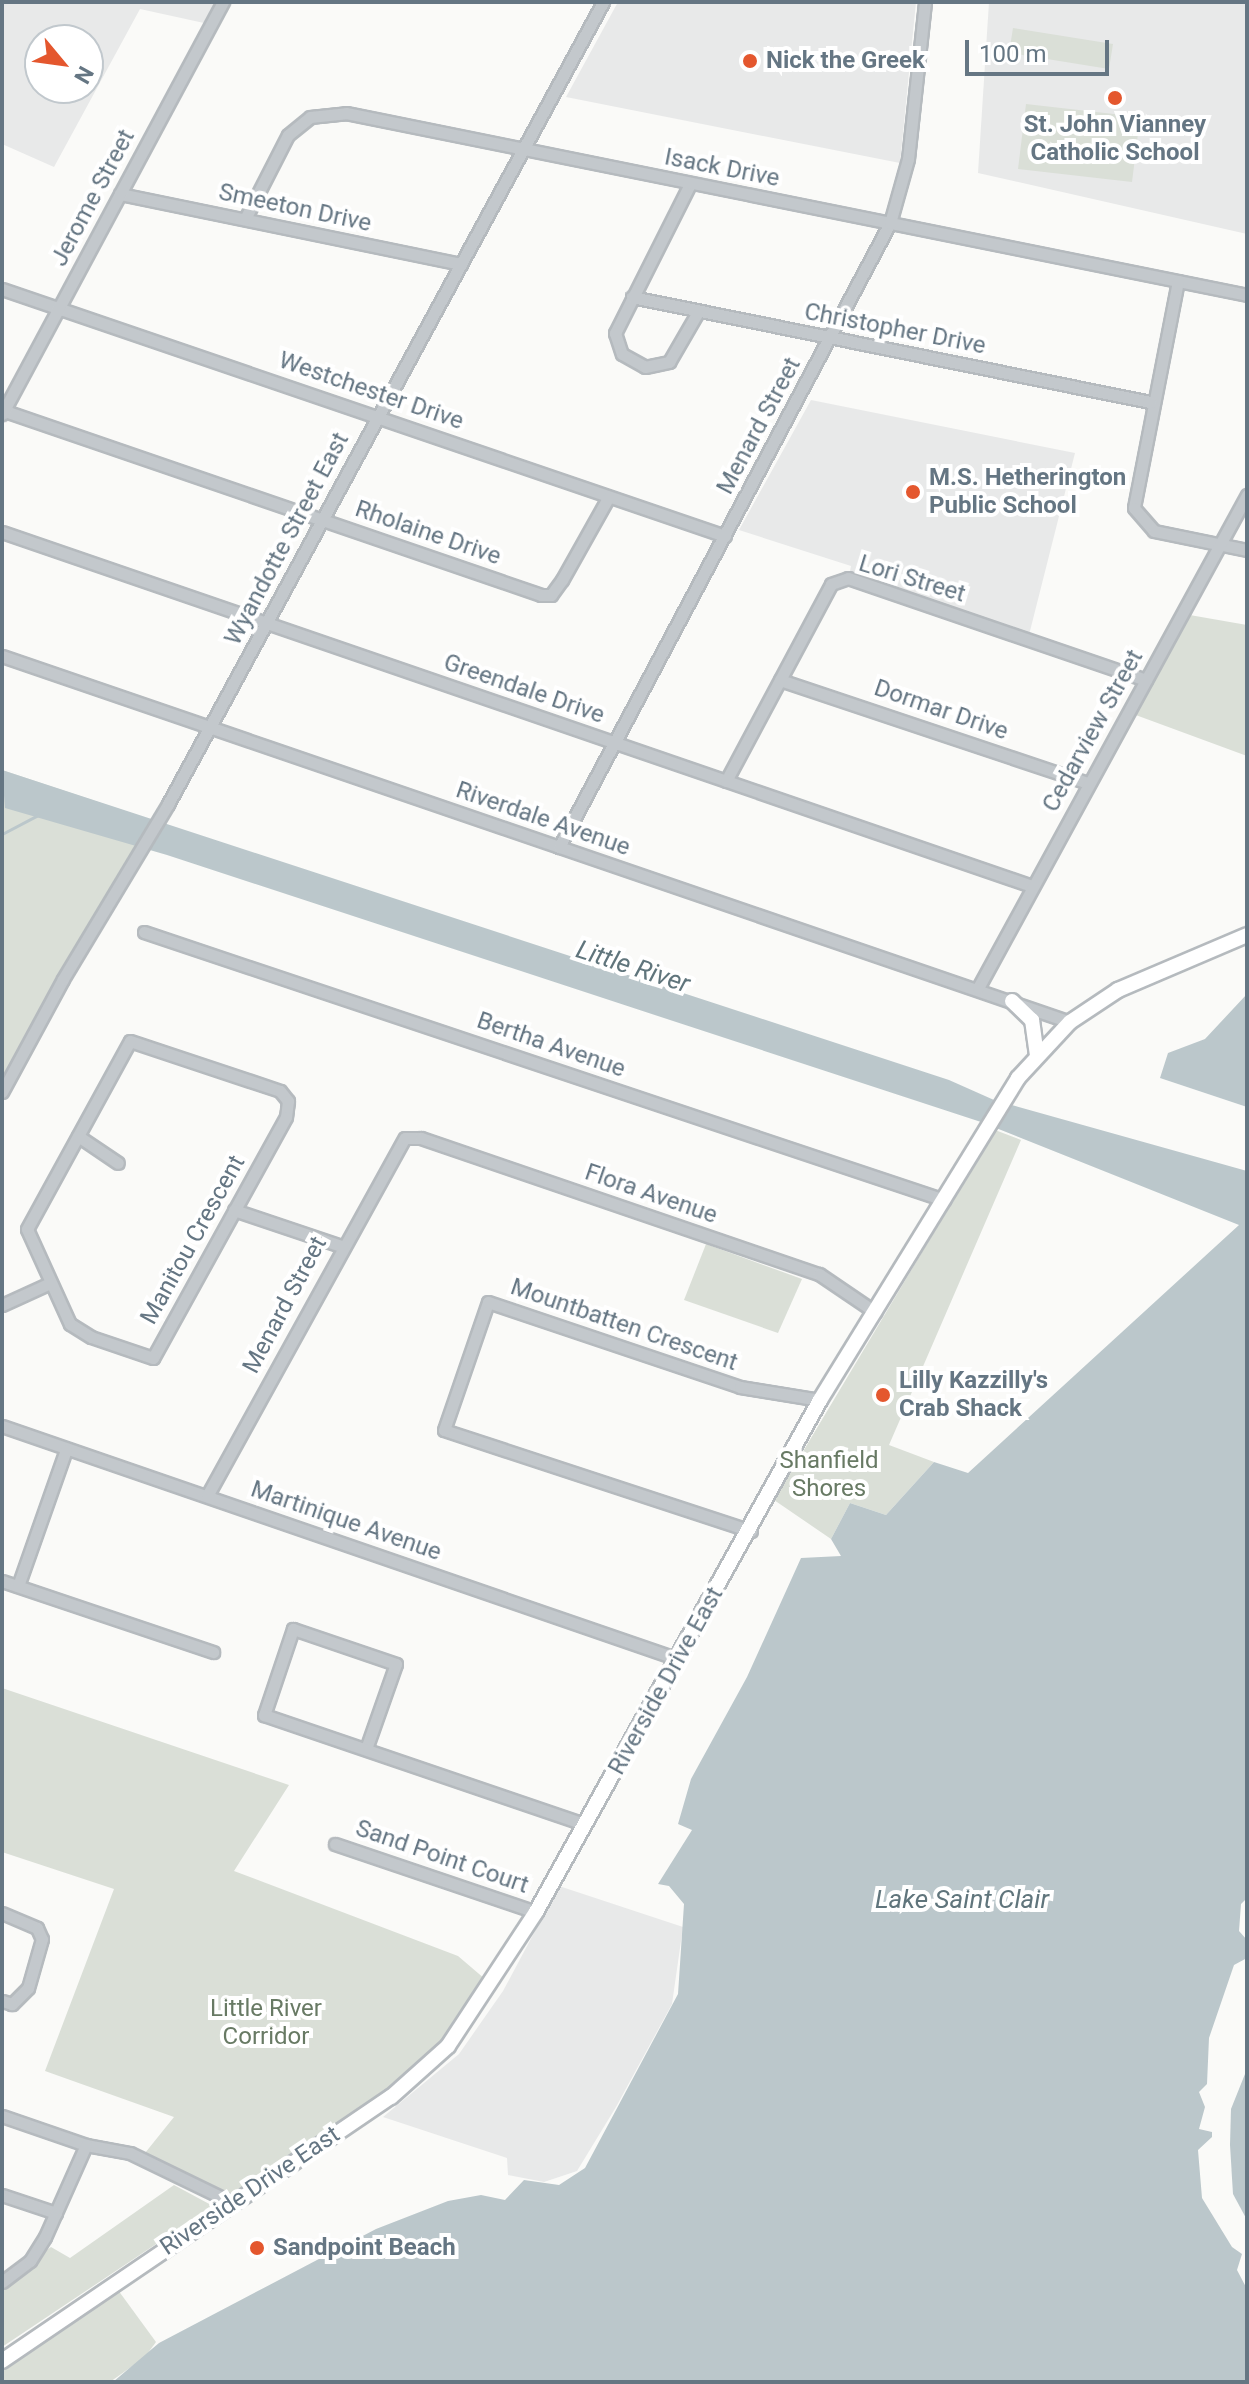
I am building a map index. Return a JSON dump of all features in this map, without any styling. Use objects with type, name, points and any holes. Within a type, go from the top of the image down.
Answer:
[{"type":"main road","name":"Riverside Drive East","points":[[2,2361],[231,2202],[373,2110],[431,2064],[465,2026],[536,1912],[675,1658],[751,1531],[820,1400],[1018,1078],[1070,1022],[1118,990],[1247,935]]},
{"type":"main road","points":[[1012,1001],[1032,1020],[1037,1056]]},
{"type":"street","name":"Jerome Street","points":[[3,411],[223,2]]},
{"type":"street","name":"Wyandotte Street East","points":[[2,1092],[63,979],[138,859],[603,2]]},
{"type":"street","name":"Menard Street","points":[[559,847],[832,339],[890,223],[908,159],[925,2]]},
{"type":"street","name":"Isack Drive","points":[[245,219],[288,135],[325,112],[1247,295]]},
{"type":"street","points":[[690,184],[615,333],[622,354],[645,367],[669,362],[698,312]]},
{"type":"street","name":"Smeeton Drive","points":[[120,194],[461,264]]},
{"type":"street","points":[[1178,281],[1150,402],[1134,508],[1154,531],[1247,550]]},
{"type":"street","name":"Westchester Drive","points":[[2,289],[725,536]]},
{"type":"street","name":"Christopher Drive","points":[[632,297],[1150,402]]},
{"type":"street","name":"Rholaine Drive","points":[[3,411],[551,595],[608,498]]},
{"type":"street","name":"Cedarview Street","points":[[978,988],[1247,495]]},
{"type":"street","name":"Greendale Drive","points":[[2,532],[1032,886]]},
{"type":"street","name":"Lori Street","points":[[726,781],[831,584],[848,578],[1146,680]]},
{"type":"street","name":"Riverdale Avenue","points":[[2,656],[1070,1022]]},
{"type":"street","name":"Dormar Drive","points":[[780,680],[1088,783]]},
{"type":"street","name":"Bertha Avenue","points":[[144,932],[944,1200]]},
{"type":"street","name":"Manitou Crescent","points":[[130,1041],[280,1091],[288,1101],[286,1117],[234,1210],[153,1358],[91,1337],[70,1324],[27,1229],[130,1041]]},
{"type":"street","points":[[78,1136],[118,1163]]},
{"type":"street","name":"Menard Street","points":[[207,1496],[341,1246],[405,1138]]},
{"type":"street","name":"Flora Avenue","points":[[405,1138],[421,1138],[819,1274],[875,1312]]},
{"type":"street","points":[[234,1210],[341,1246]]},
{"type":"street","points":[[2,1305],[50,1283]]},
{"type":"street","name":"Mountbatten Crescent","points":[[751,1531],[444,1430],[488,1302],[740,1387],[820,1400]]},
{"type":"street","name":"Martinique Avenue","points":[[2,1426],[675,1658]]},
{"type":"street","points":[[18,1586],[66,1450]]},
{"type":"street","points":[[2,1581],[213,1652]]},
{"type":"street","points":[[366,1749],[396,1664],[293,1629],[264,1715],[584,1824]]},
{"type":"street","name":"Sand Point Court","points":[[335,1844],[536,1912]]},
{"type":"street","points":[[2,1913],[37,1928],[42,1939],[28,1988],[12,2004],[2,2001]]},
{"type":"street","points":[[2,2116],[86,2145],[130,2153],[231,2202]]},
{"type":"street","points":[[2,2282],[30,2261],[56,2213],[86,2145]]},
{"type":"street","points":[[2,2195],[56,2213]]},
{"type":"shaded area","points":[[2,2],[215,2],[204,23],[140,9],[104,75],[104,24],[24,24],[24,104],[88,104],[54,167],[2,144]]},
{"type":"shaded area","points":[[618,2],[916,2],[900,163],[566,97]]},
{"type":"shaded area","name":"St. John Vianney Catholic School","points":[[989,2],[1247,2],[1247,234],[978,173]]},
{"type":"shaded area","name":"M.S. Hetherington Public School","points":[[811,400],[1075,453],[1029,635],[849,576],[851,566],[739,530]]},
{"type":"shaded area","points":[[559,1886],[683,1927],[672,2004],[616,2107],[577,2171],[544,2182],[508,2175],[507,2158],[383,2117],[459,2054],[503,1991]]},
{"type":"green space","points":[[1013,28],[1113,44],[1109,69],[1009,53]]},
{"type":"green space","points":[[1026,104],[1140,117],[1132,182],[1018,169]]},
{"type":"green space","points":[[1184,614],[1247,625],[1247,756],[1133,714]]},
{"type":"green space","points":[[2,770],[158,822],[2,1092]]},
{"type":"green space","name":"Shanfield Shores","points":[[995,1130],[1021,1140],[889,1445],[934,1462],[886,1515],[850,1503],[831,1539],[774,1500]]},
{"type":"green space","points":[[706,1244],[802,1279],[778,1333],[684,1300]]},
{"type":"green space","name":"Little River Corridor","points":[[2,1688],[289,1785],[234,1871],[458,1956],[492,1985],[431,2064],[230,2203],[141,2158],[174,2117],[45,2071],[114,1889],[2,1852]]},
{"type":"green space","points":[[174,2185],[213,2206],[2,2347],[2,2282],[51,2247],[70,2258]]},
{"type":"green space","points":[[118,2290],[156,2342],[145,2357],[110,2382],[2,2382],[2,2369]]},
{"type":"water","name":"Lake Saint Clair","points":[[2,770],[949,1080],[994,1100],[1247,1171],[1247,1898],[1241,1904],[1239,1931],[1247,1940],[1247,1958],[1234,1965],[1209,2038],[1207,2084],[1199,2092],[1205,2107],[1199,2129],[1212,2132],[1212,2137],[1198,2150],[1202,2198],[1232,2247],[1242,2254],[1237,2270],[1247,2289],[1247,2382],[113,2382],[159,2343],[376,2229],[448,2201],[481,2195],[505,2200],[524,2180],[559,2185],[585,2168],[678,1994],[684,1904],[669,1886],[658,1884],[692,1830],[678,1824],[691,1779],[747,1677],[801,1558],[841,1556],[831,1539],[850,1503],[886,1515],[934,1462],[968,1473],[1239,1225],[981,1122],[167,855],[5,808]]},
{"type":"water","points":[[1247,994],[1247,1107],[1160,1078],[1168,1053],[1205,1039]]},
{"type":"water","points":[[1247,2069],[1247,2220],[1233,2194],[1230,2145],[1231,2109]]},
{"type":"waterway","points":[[2,834],[38,815]]},
{"type":"place","name":"Nick the Greek","points":[[750,61]]},
{"type":"place","name":"St. John Vianney Catholic School","points":[[1115,98]]},
{"type":"place","name":"M.S. Hetherington Public School","points":[[913,492]]},
{"type":"place","name":"Lilly Kazzilly's Crab Shack","points":[[883,1395]]},
{"type":"place","name":"Sandpoint Beach","points":[[257,2248]]},
{"type":"water label","name":"Little River","points":[[633,967]]}]
